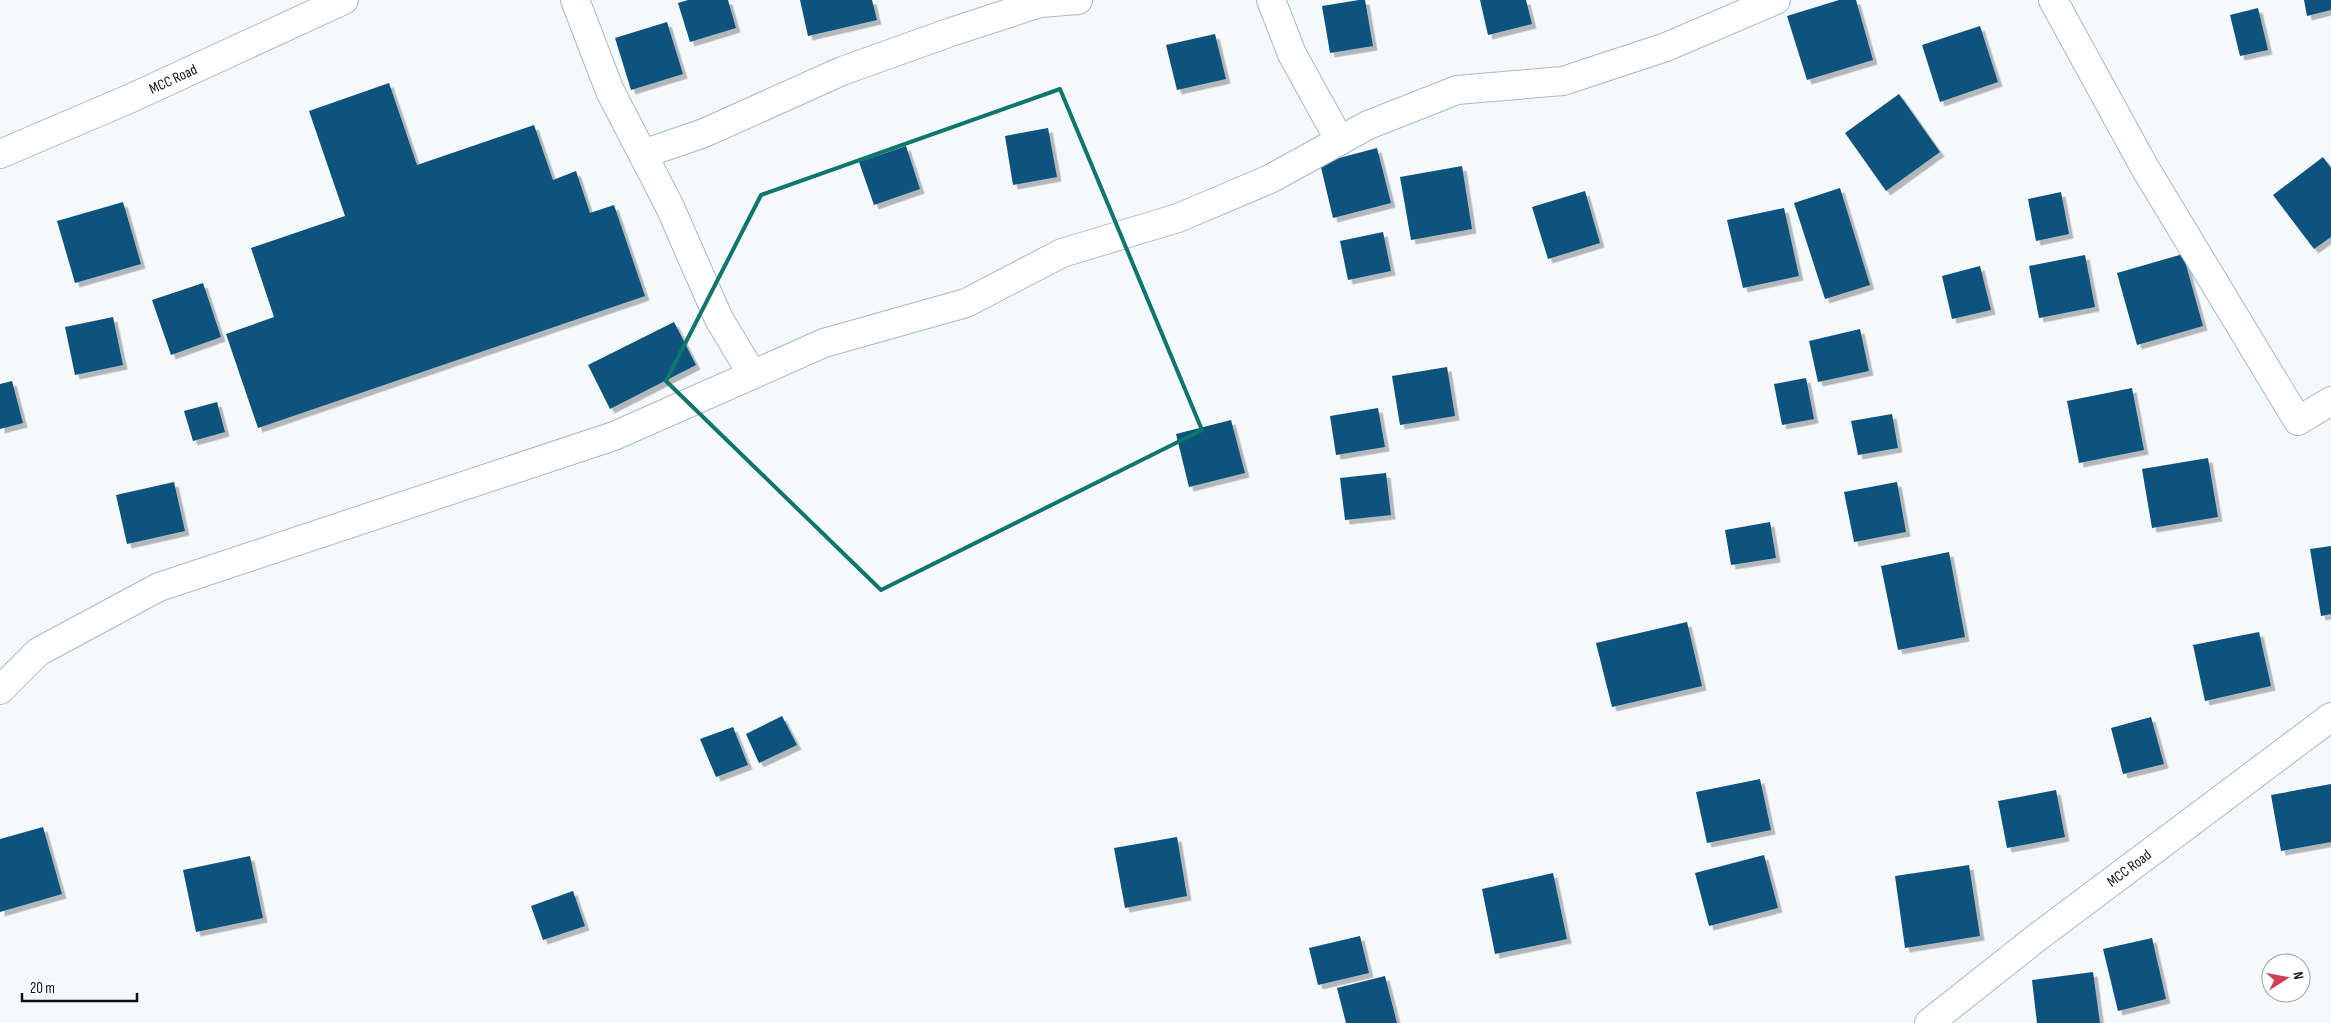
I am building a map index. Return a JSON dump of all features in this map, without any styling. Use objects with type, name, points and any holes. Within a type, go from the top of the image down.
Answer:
[{"type":"street","name":"MCC Road","points":[[0,154],[129,99],[344,0]]},
{"type":"street","points":[[575,0],[610,91],[669,205],[719,319],[752,374]]},
{"type":"street","points":[[643,154],[704,133],[842,71],[951,32],[1040,3],[1078,0]]},
{"type":"street","points":[[1271,0],[1292,54],[1340,141]]},
{"type":"street","points":[[0,690],[38,652],[159,587],[614,436],[824,343],[966,303],[1062,253],[1178,218],[1270,179],[1368,125],[1457,90],[1563,81],[1666,48],[1776,0]]},
{"type":"street","points":[[2054,0],[2145,168],[2298,420],[2331,400]]},
{"type":"street","name":"MCC Road","points":[[1929,1023],[2035,939],[2331,717]]},
{"type":"highlighted area","points":[[1060,89],[1202,430],[881,590],[666,381],[761,195]]},
{"type":"building","points":[[688,0],[728,0],[736,28],[690,42],[678,3]]},
{"type":"building","points":[[800,0],[872,0],[877,20],[808,36]]},
{"type":"building","points":[[1365,0],[1373,46],[1330,53],[1322,6]]},
{"type":"building","points":[[1480,0],[1526,0],[1532,24],[1488,35]]},
{"type":"building","points":[[1839,0],[1856,0],[1873,60],[1807,80],[1787,16]]},
{"type":"building","points":[[2304,0],[2331,0],[2331,10],[2307,16]]},
{"type":"building","points":[[2258,8],[2268,50],[2240,56],[2230,15]]},
{"type":"building","points":[[667,22],[683,74],[631,90],[615,38]]},
{"type":"building","points":[[1980,26],[1998,82],[1940,102],[1922,45]]},
{"type":"building","points":[[1215,34],[1226,79],[1177,90],[1166,45]]},
{"type":"building","points":[[389,83],[417,165],[534,125],[553,180],[576,171],[590,213],[614,205],[645,296],[258,428],[226,334],[274,317],[251,248],[345,216],[309,111]]},
{"type":"building","points":[[1899,94],[1940,152],[1886,191],[1845,133]]},
{"type":"building","points":[[1048,128],[1057,177],[1013,185],[1005,136]]},
{"type":"building","points":[[906,146],[920,189],[874,205],[859,162]]},
{"type":"building","points":[[1377,148],[1391,203],[1333,218],[1320,163]]},
{"type":"building","points":[[2323,157],[2331,168],[2331,237],[2314,249],[2273,195]]},
{"type":"building","points":[[1462,166],[1472,229],[1411,240],[1400,177]]},
{"type":"building","points":[[1840,188],[1870,285],[1825,299],[1794,203]]},
{"type":"building","points":[[1585,191],[1600,243],[1548,259],[1532,207]]},
{"type":"building","points":[[2061,192],[2069,234],[2036,241],[2028,199]]},
{"type":"building","points":[[123,202],[141,264],[75,283],[57,221]]},
{"type":"building","points":[[1784,208],[1799,276],[1743,288],[1727,220]]},
{"type":"building","points":[[1383,232],[1391,271],[1348,280],[1340,241]]},
{"type":"building","points":[[2183,254],[2203,326],[2137,345],[2117,273]]},
{"type":"building","points":[[2085,255],[2095,307],[2039,318],[2029,266]]},
{"type":"building","points":[[1980,266],[1991,310],[1952,319],[1942,276]]},
{"type":"building","points":[[203,283],[221,337],[171,355],[152,300]]},
{"type":"building","points":[[113,317],[123,365],[75,375],[65,327]]},
{"type":"building","points":[[674,322],[696,365],[610,409],[588,365]]},
{"type":"building","points":[[1860,329],[1869,371],[1818,382],[1809,341]]},
{"type":"building","points":[[1447,367],[1455,416],[1400,425],[1392,376]]},
{"type":"building","points":[[1806,378],[1814,419],[1782,425],[1774,384]]},
{"type":"building","points":[[12,381],[23,423],[0,429],[0,384]]},
{"type":"building","points":[[2132,388],[2144,450],[2079,463],[2067,401]]},
{"type":"building","points":[[217,402],[225,432],[193,441],[184,411]]},
{"type":"building","points":[[1378,408],[1385,447],[1336,455],[1330,416]]},
{"type":"building","points":[[1892,414],[1898,448],[1858,455],[1851,421]]},
{"type":"building","points":[[1231,420],[1245,473],[1189,487],[1176,434]]},
{"type":"building","points":[[2208,458],[2218,517],[2152,528],[2142,469]]},
{"type":"building","points":[[1386,473],[1391,515],[1345,520],[1340,478]]},
{"type":"building","points":[[174,482],[185,531],[127,544],[116,495]]},
{"type":"building","points":[[1897,482],[1906,532],[1854,542],[1844,492]]},
{"type":"building","points":[[1770,522],[1776,558],[1731,565],[1725,530]]},
{"type":"building","points":[[2331,546],[2331,614],[2321,616],[2310,549]]},
{"type":"building","points":[[1949,552],[1965,637],[1898,650],[1881,566]]},
{"type":"building","points":[[1687,622],[1702,686],[1612,707],[1596,643]]},
{"type":"building","points":[[2259,632],[2271,686],[2205,701],[2193,645]]},
{"type":"building","points":[[782,716],[797,745],[759,763],[746,734]]},
{"type":"building","points":[[2151,717],[2164,764],[2123,774],[2111,728]]},
{"type":"building","points":[[733,727],[748,765],[716,777],[700,739]]},
{"type":"building","points":[[1760,779],[1771,830],[1707,843],[1696,792]]},
{"type":"building","points":[[2331,784],[2331,842],[2281,851],[2271,795]]},
{"type":"building","points":[[2056,790],[2065,837],[2007,848],[1998,801]]},
{"type":"building","points":[[43,827],[62,894],[0,912],[0,839]]},
{"type":"building","points":[[1177,837],[1187,896],[1125,908],[1114,848]]},
{"type":"building","points":[[1764,855],[1778,908],[1709,926],[1695,873]]},
{"type":"building","points":[[250,856],[263,918],[196,932],[183,870]]},
{"type":"building","points":[[1969,865],[1980,936],[1905,948],[1895,876]]},
{"type":"building","points":[[1553,873],[1567,939],[1495,954],[1482,889]]},
{"type":"building","points":[[573,891],[585,926],[543,940],[531,906]]},
{"type":"building","points":[[1360,936],[1369,973],[1318,985],[1309,948]]},
{"type":"building","points":[[2152,938],[2166,999],[2118,1011],[2103,949]]},
{"type":"building","points":[[2093,972],[2100,1023],[2037,1023],[2032,980]]},
{"type":"building","points":[[1385,976],[1397,1023],[1346,1023],[1337,988]]}]
